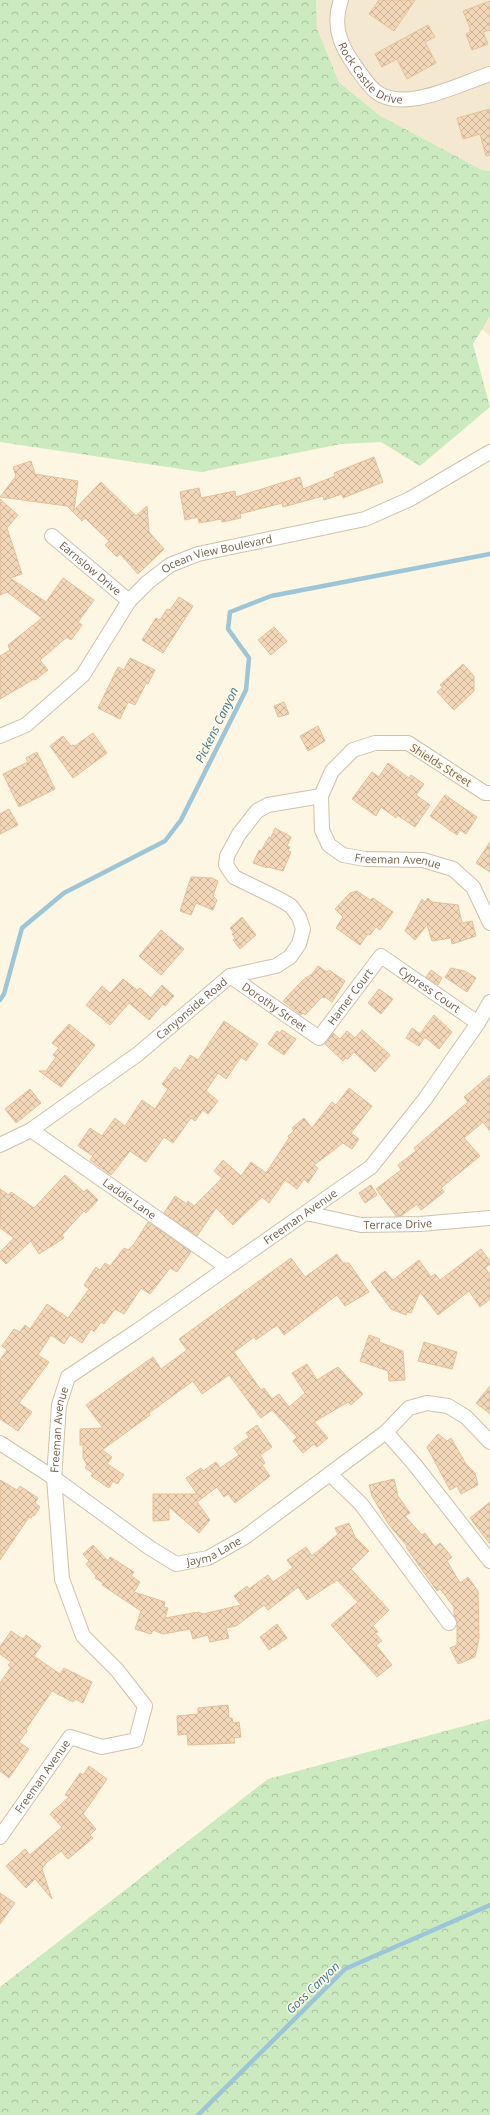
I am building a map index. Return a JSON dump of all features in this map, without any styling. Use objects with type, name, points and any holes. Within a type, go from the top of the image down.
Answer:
[{"type":"street","name":"Rock Castle Drive","points":[[341,0],[337,11],[336,24],[339,38],[345,51],[358,70],[367,83],[376,92],[389,98],[409,100],[490,74]]},
{"type":"street","name":"Ocean View Boulevard","points":[[0,736],[26,725],[84,675],[129,601],[148,582],[170,565],[198,554],[366,519],[410,499],[490,452]]},
{"type":"street","name":"Earnslow Drive","points":[[52,536],[129,601]]},
{"type":"street","name":"Shields Street","points":[[321,796],[332,771],[353,750],[375,743],[408,743],[485,792],[490,793]]},
{"type":"street","name":"Freeman Avenue","points":[[321,796],[322,830],[328,845],[342,855],[365,859],[423,860],[452,869],[473,887],[490,924]]},
{"type":"street","name":"Canyonside Road","points":[[0,1145],[31,1130],[138,1054],[230,976],[276,966],[290,957],[299,944],[303,929],[299,917],[291,906],[234,877],[226,865],[231,848],[248,821],[257,811],[268,805],[321,796]]},
{"type":"street","name":"Cypress Court","points":[[381,956],[478,1023]]},
{"type":"street","name":"Hamer Court","points":[[319,1038],[381,956]]},
{"type":"street","name":"Dorothy Street","points":[[230,976],[319,1038]]},
{"type":"street","name":"Freeman Avenue","points":[[0,1837],[70,1737],[102,1747],[136,1740],[145,1706],[117,1670],[83,1636],[62,1579],[54,1478],[59,1405],[68,1377],[137,1331],[371,1167],[425,1099],[478,1023],[490,1002]]},
{"type":"street","name":"Laddie Lane","points":[[31,1130],[227,1267]]},
{"type":"street","name":"Terrace Drive","points":[[306,1213],[361,1225],[420,1224],[490,1218]]},
{"type":"street","name":"Jayma Lane","points":[[0,1443],[54,1478],[150,1548],[176,1564],[208,1558],[245,1537],[386,1432],[409,1408],[427,1402],[448,1406],[466,1417],[490,1442]]},
{"type":"street","points":[[386,1432],[415,1465],[490,1561]]},
{"type":"street","points":[[330,1474],[361,1504],[449,1623]]},
{"type":"shaded area","points":[[316,0],[490,0],[490,171],[482,170],[379,115],[339,82],[317,29]]},
{"type":"shaded area","points":[[490,316],[490,336],[482,329]]},
{"type":"green space","points":[[0,0],[316,0],[317,29],[339,82],[379,115],[482,170],[490,171],[490,316],[473,344],[490,407],[420,466],[381,442],[341,444],[201,472],[0,442]]},
{"type":"green space","points":[[490,1719],[490,2115],[0,2115],[0,1987],[268,1779]]},
{"type":"building","points":[[379,0],[415,0],[394,31],[369,14]]},
{"type":"building","points":[[490,1],[490,30],[483,32],[488,44],[472,50],[466,34],[470,32],[470,28],[463,11]]},
{"type":"building","points":[[428,25],[435,37],[425,42],[436,63],[407,79],[397,59],[382,67],[375,54]]},
{"type":"building","points":[[490,109],[490,155],[486,156],[480,134],[463,139],[457,118]]},
{"type":"building","points":[[374,457],[383,482],[343,498],[342,494],[324,500],[323,496],[283,507],[282,503],[240,514],[241,518],[222,522],[221,519],[199,523],[198,517],[185,520],[180,492],[199,488],[201,498],[235,491],[236,497],[300,477],[303,489],[335,476],[334,473]]},
{"type":"building","points":[[31,461],[35,474],[78,481],[74,510],[101,482],[136,516],[147,506],[149,532],[164,549],[138,574],[120,554],[117,557],[105,545],[109,541],[85,518],[82,521],[67,506],[0,497],[16,476],[13,467]]},
{"type":"building","points":[[0,499],[18,515],[7,528],[22,574],[10,578],[46,602],[63,578],[94,600],[78,622],[82,625],[71,640],[67,637],[40,660],[48,670],[35,680],[34,679],[0,699],[0,656],[10,650],[8,645],[42,618],[7,592],[0,595]]},
{"type":"building","points":[[179,597],[193,606],[163,653],[142,640],[156,618],[160,620],[167,609],[170,610]]},
{"type":"building","points":[[274,627],[287,641],[271,655],[258,640]]},
{"type":"building","points":[[130,658],[155,670],[148,684],[146,683],[135,705],[128,702],[120,719],[98,708],[118,667],[124,670]]},
{"type":"building","points":[[463,664],[474,676],[474,691],[454,710],[437,692],[443,687],[440,685]]},
{"type":"building","points":[[284,702],[289,714],[278,717],[274,706]]},
{"type":"building","points":[[318,726],[325,741],[308,751],[300,736]]},
{"type":"building","points":[[93,733],[107,753],[73,778],[50,746],[63,736],[71,746],[75,746]]},
{"type":"building","points":[[37,752],[55,789],[19,807],[3,774],[28,762],[26,758]]},
{"type":"building","points":[[388,763],[409,778],[411,775],[424,784],[416,795],[430,805],[415,827],[397,815],[396,818],[381,807],[376,816],[352,799],[372,772],[379,777]]},
{"type":"building","points":[[445,795],[477,817],[466,834],[460,830],[457,835],[430,816]]},
{"type":"building","points":[[9,809],[18,825],[0,834],[0,814]]},
{"type":"building","points":[[275,828],[291,837],[287,846],[290,847],[288,851],[291,852],[283,871],[267,868],[253,863],[259,850],[261,851],[269,837],[271,838]]},
{"type":"building","points":[[490,842],[490,872],[476,863]]},
{"type":"building","points":[[191,877],[212,878],[218,881],[213,896],[217,900],[213,910],[196,903],[191,915],[180,911]]},
{"type":"building","points":[[357,891],[370,900],[373,898],[393,912],[380,930],[376,927],[370,935],[368,934],[360,945],[336,928],[343,917],[335,909],[350,893]]},
{"type":"building","points":[[428,898],[432,902],[458,905],[462,923],[472,921],[476,936],[452,944],[451,938],[432,941],[427,925],[415,940],[405,931],[422,899],[425,902]]},
{"type":"building","points":[[242,917],[256,935],[240,949],[233,940],[235,938],[232,934],[234,933],[230,928]]},
{"type":"building","points":[[161,930],[184,949],[161,975],[139,956]]},
{"type":"building","points":[[318,966],[327,972],[329,970],[345,981],[332,1002],[325,997],[322,997],[305,1015],[303,1013],[301,1015],[283,1001],[303,980],[312,974]]},
{"type":"building","points":[[451,968],[465,971],[476,978],[467,992],[445,977]]},
{"type":"building","points":[[431,970],[442,978],[438,985],[426,977]]},
{"type":"building","points":[[123,979],[137,990],[140,988],[151,998],[162,985],[174,996],[165,1006],[163,1004],[149,1020],[129,1003],[110,1025],[86,1005],[102,986],[110,993]]},
{"type":"building","points":[[379,989],[393,999],[381,1014],[368,1003]]},
{"type":"building","points":[[434,1015],[452,1032],[439,1049],[425,1037],[419,1046],[406,1038],[412,1028],[420,1034]]},
{"type":"building","points":[[224,1021],[258,1044],[246,1061],[241,1057],[226,1079],[218,1073],[206,1091],[218,1101],[208,1114],[203,1110],[195,1121],[191,1118],[173,1143],[164,1137],[146,1162],[130,1151],[111,1175],[90,1160],[93,1156],[78,1146],[90,1128],[102,1136],[115,1118],[125,1126],[142,1100],[155,1109],[168,1089],[162,1084],[175,1067],[180,1071],[190,1055],[198,1060]]},
{"type":"building","points":[[69,1024],[95,1045],[61,1087],[39,1071],[46,1071],[56,1057],[53,1055],[59,1048],[52,1043]]},
{"type":"building","points":[[282,1030],[296,1039],[284,1055],[268,1044],[277,1031],[280,1033]]},
{"type":"building","points":[[362,1030],[390,1055],[375,1072],[354,1052],[348,1059],[345,1058],[343,1061],[325,1044],[333,1033],[340,1039],[347,1031],[355,1038]]},
{"type":"building","points":[[490,1075],[490,1131],[483,1122],[464,1138],[480,1156],[441,1188],[444,1192],[421,1210],[417,1204],[401,1216],[396,1216],[376,1189],[401,1170],[398,1165],[416,1151],[414,1148],[468,1102],[464,1097]]},
{"type":"building","points":[[349,1088],[372,1106],[351,1133],[359,1139],[352,1149],[343,1143],[314,1165],[318,1168],[308,1183],[304,1179],[297,1189],[285,1180],[269,1203],[262,1197],[233,1225],[216,1208],[197,1236],[164,1213],[175,1196],[187,1204],[188,1201],[194,1206],[222,1178],[214,1171],[223,1160],[241,1176],[251,1162],[266,1173],[289,1138],[288,1136],[294,1131],[292,1128],[304,1118],[312,1128],[332,1102],[336,1105]]},
{"type":"building","points":[[30,1089],[41,1103],[16,1123],[5,1109]]},
{"type":"building","points":[[65,1175],[84,1192],[87,1189],[98,1200],[86,1213],[84,1211],[62,1235],[64,1238],[39,1254],[31,1241],[6,1264],[0,1258],[0,1252],[14,1238],[0,1228],[0,1189],[9,1195],[11,1192],[34,1208]]},
{"type":"building","points":[[371,1185],[377,1195],[365,1203],[359,1193]]},
{"type":"building","points":[[148,1222],[191,1252],[177,1272],[170,1268],[150,1294],[141,1288],[124,1314],[115,1309],[104,1324],[101,1322],[94,1332],[91,1329],[82,1343],[70,1335],[64,1344],[51,1335],[38,1355],[49,1362],[19,1403],[32,1412],[18,1431],[0,1419],[0,1360],[7,1350],[2,1346],[14,1329],[20,1332],[25,1325],[30,1329],[47,1304],[68,1318],[89,1289],[84,1285],[96,1267],[100,1270],[105,1263],[110,1266],[124,1248],[128,1250],[134,1244]]},
{"type":"building","points":[[481,1249],[490,1261],[490,1264],[485,1268],[490,1274],[490,1299],[480,1307],[469,1291],[438,1315],[420,1292],[411,1313],[407,1312],[406,1315],[391,1309],[371,1282],[385,1271],[393,1280],[419,1260],[431,1277],[435,1274],[440,1280]]},
{"type":"building","points":[[337,1254],[343,1263],[349,1263],[369,1292],[345,1306],[337,1295],[284,1335],[277,1325],[256,1340],[254,1337],[234,1352],[261,1390],[264,1388],[272,1399],[279,1394],[289,1407],[305,1393],[292,1373],[307,1364],[317,1380],[338,1367],[363,1394],[351,1405],[348,1402],[314,1422],[328,1438],[317,1447],[314,1444],[303,1453],[293,1441],[297,1437],[272,1410],[261,1418],[229,1375],[202,1394],[193,1381],[102,1450],[112,1457],[107,1464],[124,1475],[117,1484],[113,1481],[109,1488],[91,1476],[93,1473],[85,1468],[87,1465],[83,1458],[83,1445],[80,1445],[80,1429],[103,1428],[86,1405],[153,1357],[161,1369],[187,1350],[179,1339],[291,1258],[305,1277]]},
{"type":"building","points":[[369,1335],[380,1339],[379,1342],[403,1351],[405,1380],[389,1381],[388,1371],[360,1361]]},
{"type":"building","points":[[424,1342],[457,1352],[452,1369],[418,1361]]},
{"type":"building","points":[[490,1386],[490,1414],[476,1403]]},
{"type":"building","points":[[257,1425],[272,1447],[260,1455],[265,1463],[262,1465],[270,1476],[235,1503],[228,1494],[224,1497],[217,1487],[197,1502],[210,1520],[199,1533],[169,1507],[169,1520],[153,1521],[153,1494],[197,1494],[186,1478],[201,1468],[203,1471],[216,1462],[220,1468],[239,1455],[234,1448],[249,1437],[246,1433]]},
{"type":"building","points":[[438,1434],[447,1441],[451,1438],[466,1464],[475,1473],[478,1485],[461,1494],[457,1486],[450,1490],[427,1447]]},
{"type":"building","points":[[394,1479],[398,1496],[410,1513],[405,1516],[422,1535],[425,1533],[435,1547],[440,1543],[452,1557],[447,1561],[460,1583],[468,1577],[478,1591],[479,1638],[475,1657],[458,1664],[450,1648],[457,1645],[457,1622],[454,1615],[454,1607],[440,1589],[437,1591],[406,1547],[407,1546],[389,1525],[372,1496],[369,1485]]},
{"type":"building","points":[[0,1480],[17,1490],[20,1486],[38,1498],[35,1503],[40,1507],[34,1516],[33,1515],[31,1518],[29,1517],[0,1560]]},
{"type":"building","points":[[490,1502],[490,1544],[470,1518]]},
{"type":"building","points":[[349,1523],[355,1537],[369,1551],[351,1569],[389,1610],[373,1626],[378,1632],[375,1633],[382,1641],[376,1645],[392,1665],[377,1677],[331,1625],[358,1602],[337,1580],[307,1600],[298,1587],[268,1610],[264,1605],[236,1626],[226,1628],[229,1638],[210,1642],[208,1635],[193,1639],[190,1629],[163,1634],[153,1630],[151,1634],[135,1629],[141,1611],[102,1585],[103,1583],[95,1578],[96,1576],[86,1564],[89,1561],[83,1554],[93,1545],[108,1561],[110,1557],[134,1572],[131,1576],[140,1582],[134,1592],[165,1602],[164,1607],[168,1608],[165,1618],[198,1612],[203,1614],[241,1605],[234,1596],[247,1586],[249,1589],[268,1575],[273,1582],[293,1568],[287,1560],[306,1547],[312,1556],[338,1534],[335,1528]]},
{"type":"building","points":[[277,1624],[287,1638],[269,1650],[260,1637]]},
{"type":"building","points":[[11,1631],[23,1639],[26,1635],[41,1646],[34,1656],[60,1674],[64,1668],[92,1682],[83,1703],[75,1699],[73,1702],[52,1691],[19,1742],[29,1749],[9,1778],[0,1771],[0,1683],[11,1667],[8,1665],[11,1662],[0,1654],[0,1647]]},
{"type":"building","points":[[228,1705],[229,1718],[232,1718],[233,1723],[239,1722],[241,1737],[234,1738],[235,1743],[188,1745],[187,1734],[178,1735],[177,1716],[198,1714],[198,1708]]},
{"type":"building","points":[[89,1766],[107,1779],[83,1814],[96,1829],[90,1835],[93,1838],[68,1859],[61,1851],[46,1863],[42,1869],[52,1899],[35,1879],[26,1888],[6,1866],[25,1849],[30,1855],[62,1827],[50,1814],[69,1797],[65,1795],[80,1773],[83,1775]]},
{"type":"building","points":[[0,1893],[15,1903],[0,1924]]},
{"type":"waterway","name":"Pickens Canyon","points":[[0,1000],[4,994],[22,928],[64,893],[165,841],[181,820],[246,690],[249,658],[228,629],[230,612],[271,596],[490,554]]},
{"type":"waterway","name":"Goss Canyon","points":[[198,2115],[345,1969],[490,1905]]}]
